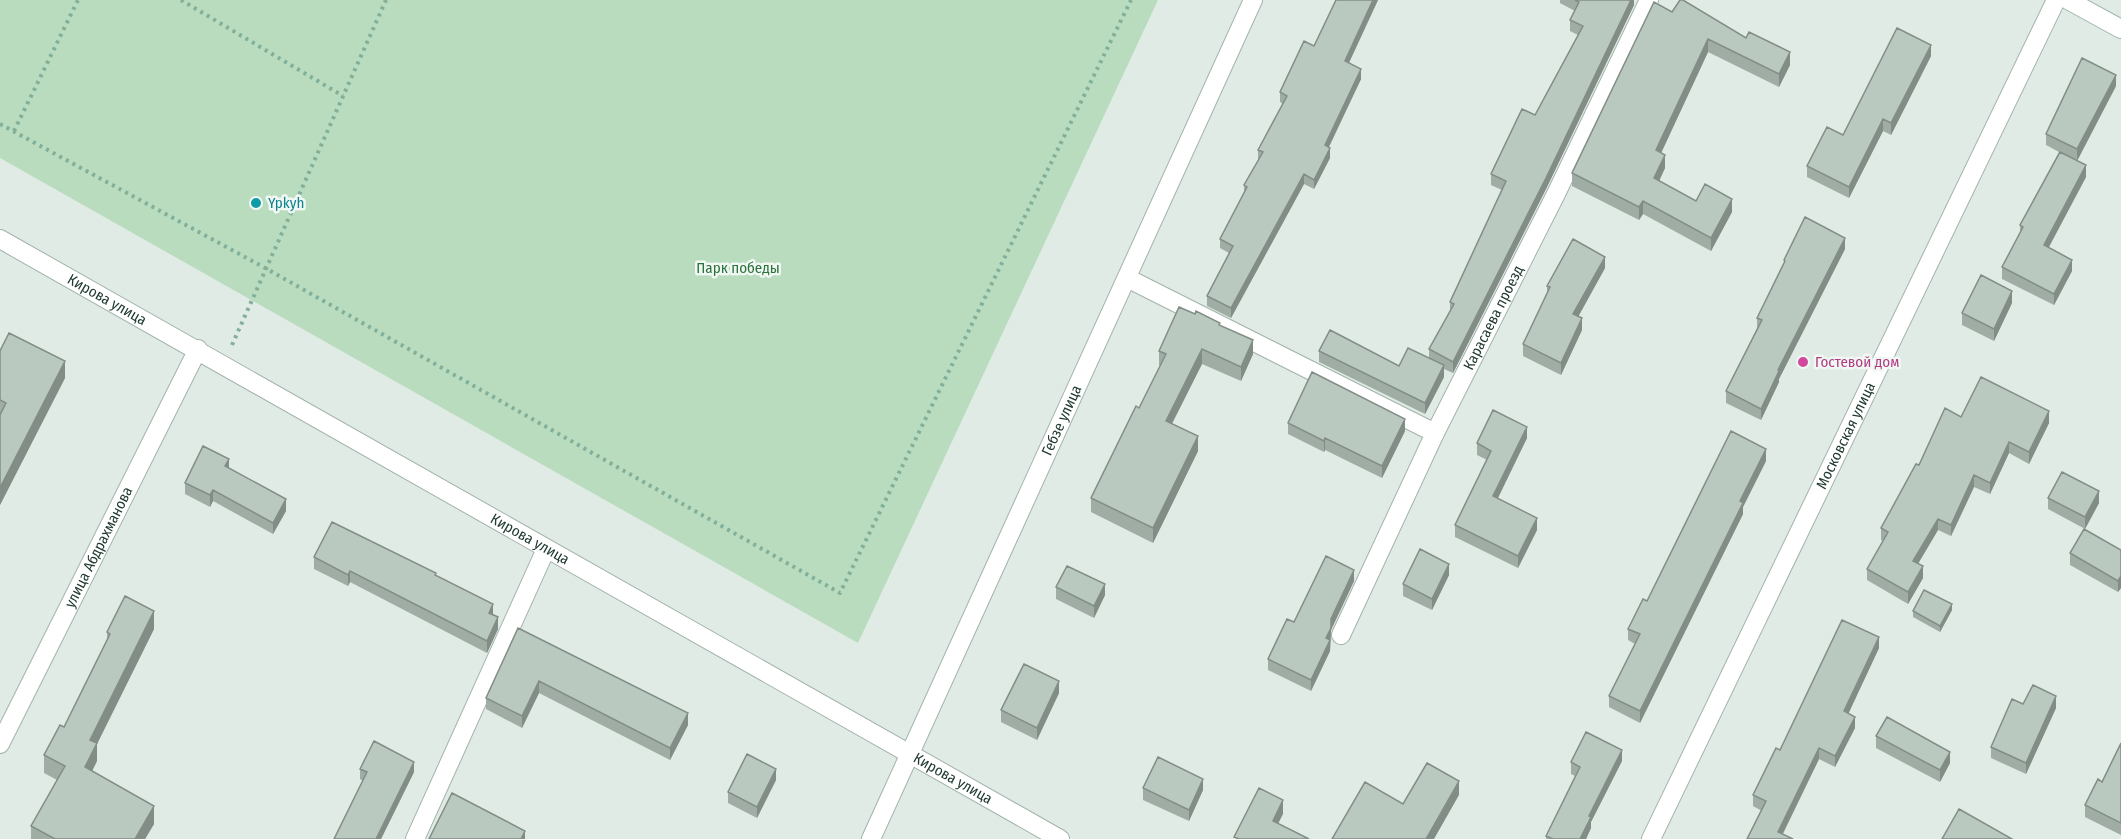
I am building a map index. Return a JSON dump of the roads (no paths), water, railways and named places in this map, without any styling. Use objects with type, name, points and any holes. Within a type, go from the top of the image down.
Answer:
[{"type":"street","name":"Гебзе улица","points":[[872,839],[1253,0]]},
{"type":"street","name":"Карасаева проезд","points":[[1341,635],[1435,433],[1556,194],[1649,0]]},
{"type":"street","name":"Московская улица","points":[[1651,839],[2056,0]]},
{"type":"street","points":[[2068,0],[2121,29]]},
{"type":"street","name":"Кирова улица","points":[[0,239],[198,349],[546,549],[1060,839]]},
{"type":"street","points":[[1127,278],[1435,433]]},
{"type":"street","name":"улица Абдрахманова","points":[[0,744],[198,349]]},
{"type":"street","points":[[415,839],[546,549]]},
{"type":"place","name":"Ypkyh","points":[[256,203]]},
{"type":"place","name":"Гостевой дом","points":[[1803,362]]},
{"type":"park label","name":"Парк победы","points":[[738,268]]}]
